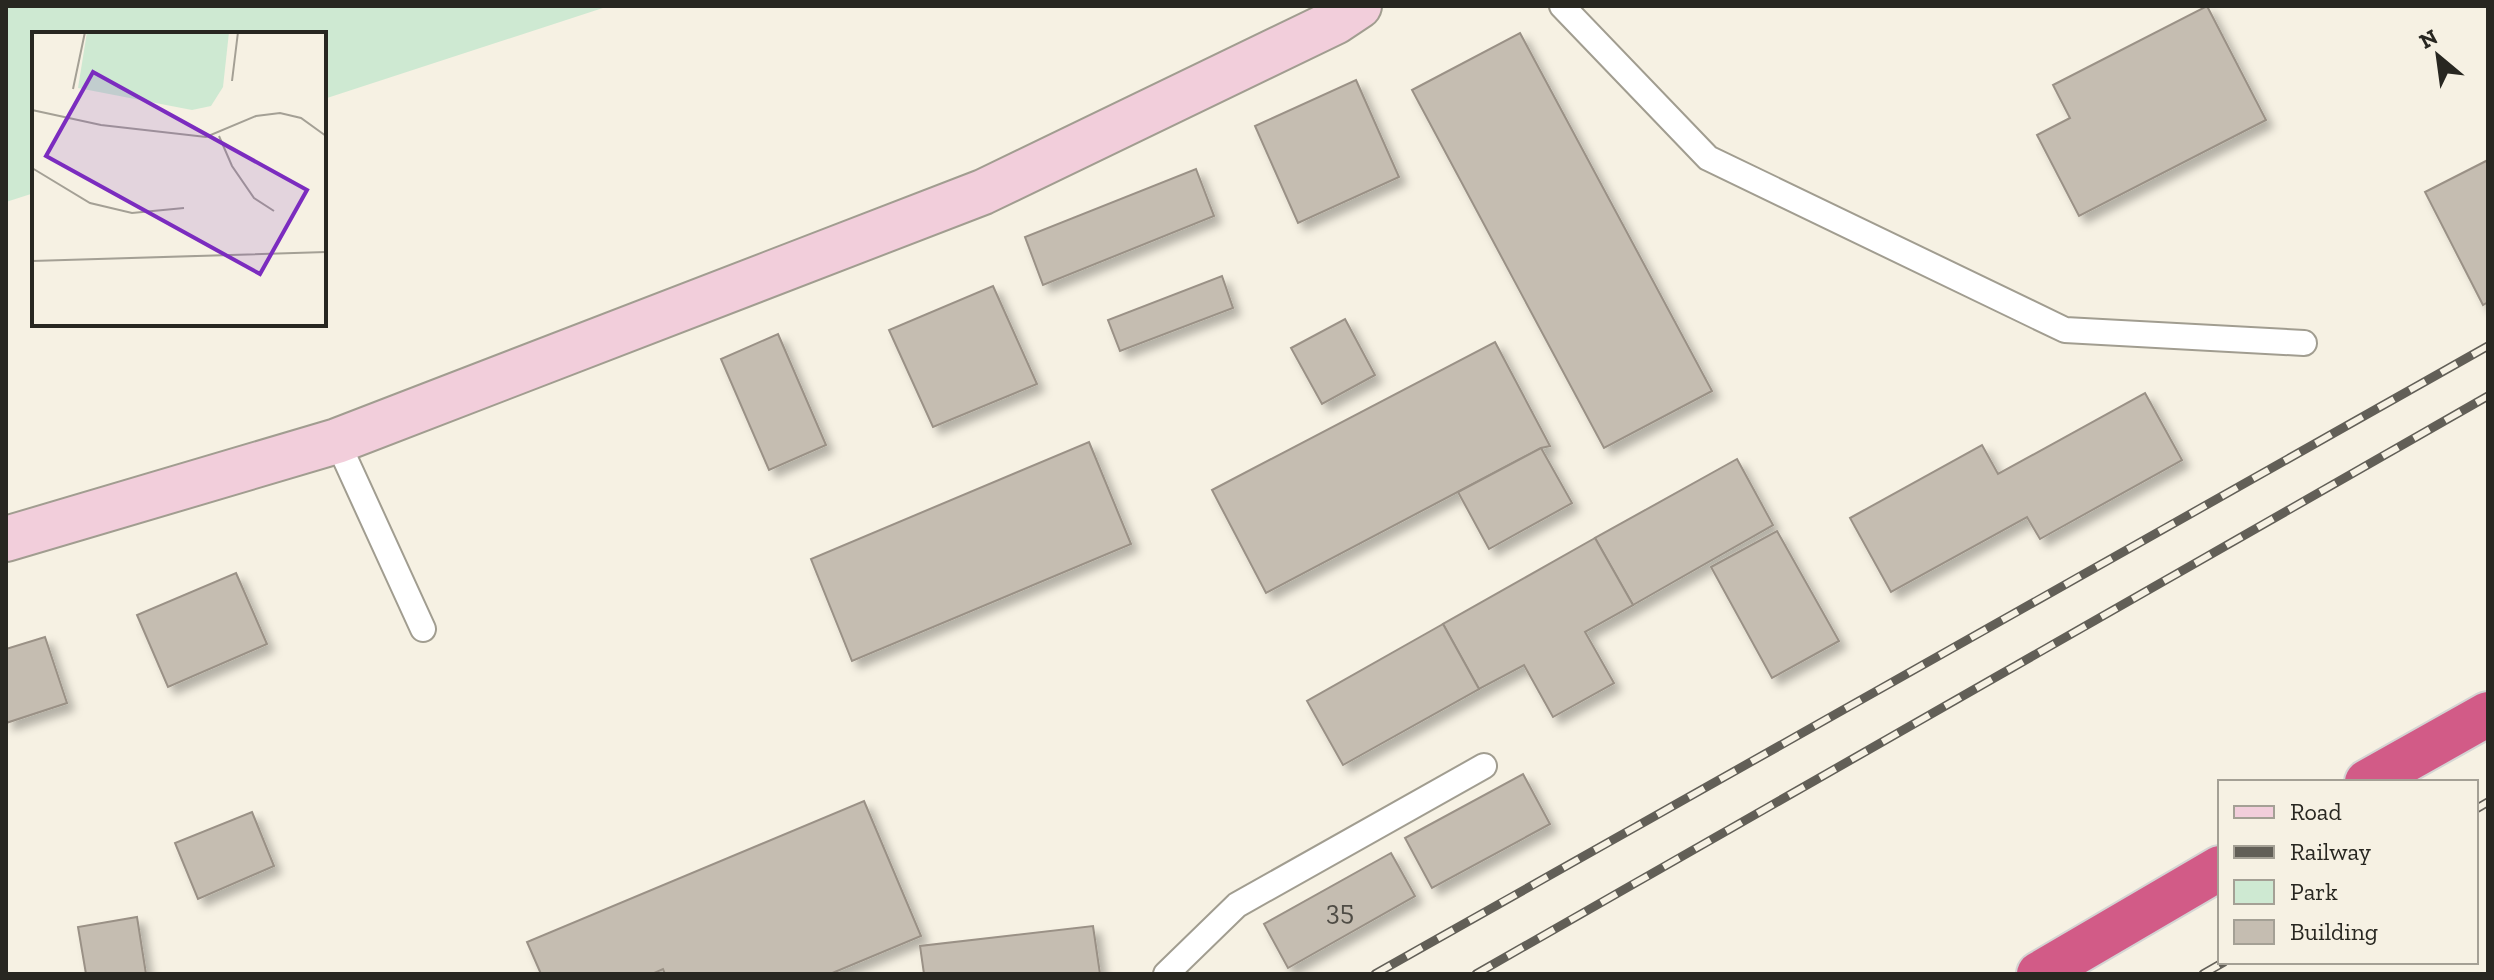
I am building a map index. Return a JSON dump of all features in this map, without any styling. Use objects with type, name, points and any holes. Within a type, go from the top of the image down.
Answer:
[{"type":"highway","points":[[2371,780],[2488,714]]},
{"type":"highway","points":[[2039,974],[2218,869]]},
{"type":"street","points":[[6,539],[337,441],[983,192],[1335,22],[1359,6]]},
{"type":"lane","points":[[1562,6],[1708,158],[2065,330],[2304,343]]},
{"type":"lane","points":[[337,441],[423,629]]},
{"type":"lane","points":[[1166,974],[1237,905],[1484,766]]},
{"type":"green space","points":[[6,6],[609,6],[326,98],[326,32],[32,32],[32,194],[6,202]]},
{"type":"building","points":[[2207,6],[2266,120],[2079,216],[2037,135],[2070,118],[2053,85]]},
{"type":"building","points":[[1520,33],[1712,391],[1604,448],[1412,90]]},
{"type":"building","points":[[1356,80],[1399,177],[1298,223],[1255,126]]},
{"type":"building","points":[[2488,160],[2488,302],[2483,305],[2425,192]]},
{"type":"building","points":[[1196,169],[1214,216],[1043,285],[1025,237]]},
{"type":"building","points":[[1222,276],[1233,308],[1120,351],[1108,320]]},
{"type":"building","points":[[993,286],[1037,384],[933,427],[889,330]]},
{"type":"building","points":[[1345,319],[1375,375],[1322,404],[1291,348]]},
{"type":"building","points":[[778,334],[826,445],[769,470],[721,359]]},
{"type":"building","points":[[1495,342],[1550,446],[1266,593],[1212,490]]},
{"type":"building","points":[[2145,393],[2182,460],[2040,539],[2027,517],[1891,592],[1850,518],[1982,445],[1998,474]]},
{"type":"building","points":[[1089,442],[1131,544],[852,661],[811,559]]},
{"type":"building","points":[[1541,448],[1572,503],[1489,549],[1458,492]]},
{"type":"building","points":[[1737,459],[1773,525],[1633,605],[1595,538]]},
{"type":"building","points":[[1777,531],[1839,641],[1772,678],[1711,567]]},
{"type":"building","points":[[1595,538],[1633,605],[1585,632],[1614,683],[1553,717],[1524,665],[1479,689],[1443,624]]},
{"type":"building","points":[[236,573],[267,644],[168,687],[137,615]]},
{"type":"building","points":[[1443,624],[1479,689],[1343,765],[1307,701]]},
{"type":"building","points":[[45,637],[67,703],[6,723],[6,649]]},
{"type":"building","points":[[1523,774],[1550,824],[1432,888],[1405,838]]},
{"type":"building","points":[[864,801],[921,936],[830,974],[665,974],[663,969],[652,974],[541,974],[527,942]]},
{"type":"building","points":[[252,812],[274,866],[198,899],[175,843]]},
{"type":"building","points":[[1391,853],[1415,896],[1288,968],[1264,924]]},
{"type":"building","points":[[137,917],[146,974],[86,974],[78,927]]},
{"type":"building","points":[[1093,926],[1100,974],[924,974],[920,946]]},
{"type":"railway","points":[[1375,974],[2488,346]]},
{"type":"railway","points":[[1476,974],[2488,396]]},
{"type":"railway","points":[[2478,808],[2488,802]]},
{"type":"railway","points":[[2203,974],[2220,964]]}]
